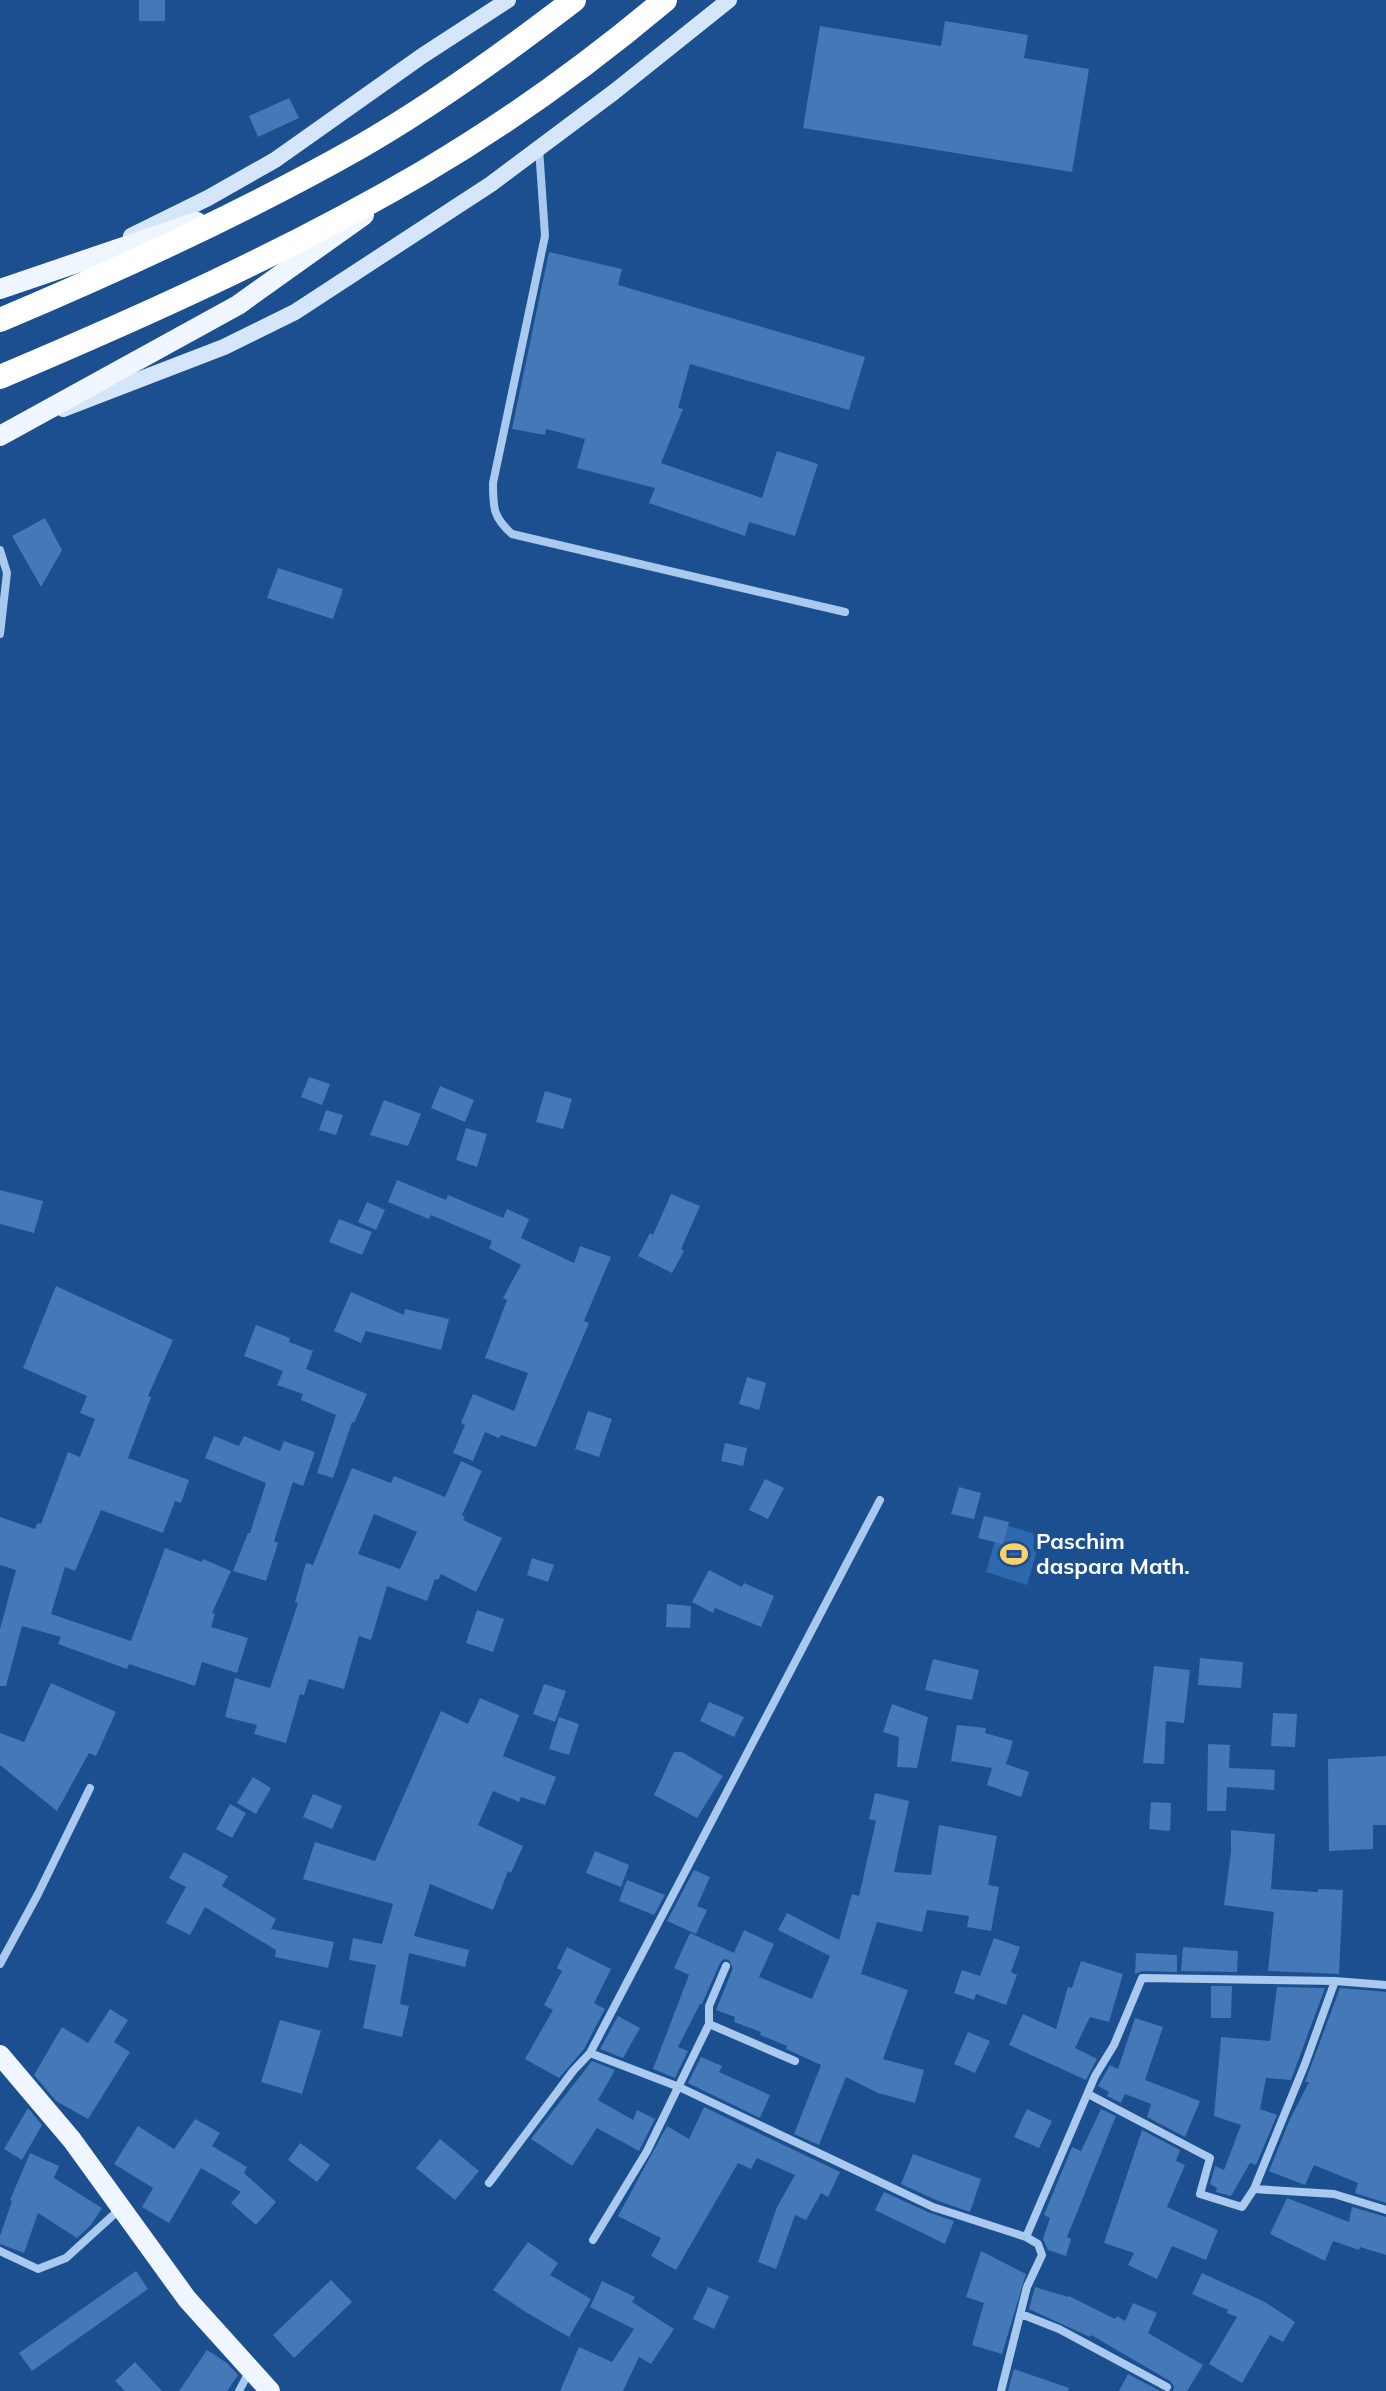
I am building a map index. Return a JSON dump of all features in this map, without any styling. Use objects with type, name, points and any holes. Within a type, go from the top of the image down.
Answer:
[{"type":"highway","points":[[0,320],[262,200],[359,147],[518,43],[574,0]]},
{"type":"highway","points":[[0,377],[234,273],[422,173],[546,91],[665,0]]},
{"type":"main road","points":[[0,436],[238,305],[422,173]]},
{"type":"main road","points":[[0,289],[262,200]]},
{"type":"main road","points":[[0,2055],[72,2140],[187,2299],[270,2391]]},
{"type":"street","points":[[53,271],[156,225],[275,160],[422,56],[508,0]]},
{"type":"street","points":[[24,424],[224,347],[295,312],[491,184],[614,92],[729,0]]},
{"type":"street","points":[[539,148],[545,236],[493,483],[497,521],[512,534],[845,612]]},
{"type":"street","points":[[0,550],[7,573],[0,634]]},
{"type":"street","points":[[489,2183],[590,2053],[880,1500]]},
{"type":"street","points":[[0,1964],[90,1788]]},
{"type":"street","points":[[593,2240],[647,2151],[679,2087],[709,2024],[709,2006],[726,1966]]},
{"type":"street","points":[[1026,2237],[1142,1978],[1335,1981],[1386,1985]]},
{"type":"street","points":[[1088,2094],[1210,2158],[1200,2194],[1242,2207],[1254,2189],[1335,1981]]},
{"type":"street","points":[[709,2024],[795,2061]]},
{"type":"street","points":[[590,2053],[679,2087],[933,2207],[1026,2237],[1038,2244],[1042,2255],[1027,2287],[1001,2391]]},
{"type":"street","points":[[1254,2189],[1334,2194],[1386,2210]]},
{"type":"street","points":[[0,2251],[38,2269],[66,2258],[121,2208]]},
{"type":"street","points":[[1021,2314],[1059,2329],[1167,2387]]},
{"type":"street","points":[[239,2391],[250,2369]]},
{"type":"shaded area","name":"Paschim daspara Math.","points":[[1000,1523],[1041,1536],[1027,1585],[986,1572]]},
{"type":"building","points":[[139,0],[165,0],[165,21],[139,21]]},
{"type":"building","points":[[945,21],[1028,35],[1024,58],[1089,69],[1072,172],[803,128],[820,26],[941,46]]},
{"type":"building","points":[[289,98],[299,118],[258,137],[249,116]]},
{"type":"building","points":[[549,252],[622,269],[618,285],[865,357],[849,410],[690,364],[678,408],[683,409],[661,463],[762,498],[777,451],[818,464],[795,536],[749,522],[745,536],[649,503],[655,488],[577,468],[585,439],[546,429],[545,435],[512,429]]},
{"type":"building","points":[[45,518],[62,550],[41,587],[12,536]]},
{"type":"building","points":[[278,568],[343,589],[333,619],[267,598]]},
{"type":"building","points":[[309,1077],[330,1084],[322,1105],[301,1097]]},
{"type":"building","points":[[440,1086],[474,1100],[465,1122],[431,1108]]},
{"type":"building","points":[[545,1091],[572,1099],[563,1129],[536,1122]]},
{"type":"building","points":[[384,1100],[421,1114],[408,1146],[370,1135]]},
{"type":"building","points":[[326,1110],[343,1115],[336,1135],[319,1130]]},
{"type":"building","points":[[466,1128],[487,1134],[477,1167],[456,1160]]},
{"type":"building","points":[[397,1180],[446,1200],[448,1195],[503,1218],[507,1209],[529,1219],[521,1238],[574,1263],[580,1246],[611,1257],[584,1321],[589,1323],[536,1447],[485,1432],[473,1461],[453,1453],[473,1394],[514,1411],[528,1373],[485,1358],[507,1300],[503,1298],[521,1265],[489,1248],[492,1241],[431,1215],[429,1219],[388,1202]]},
{"type":"building","points":[[0,1190],[43,1201],[34,1233],[0,1224]]},
{"type":"building","points":[[671,1194],[700,1206],[681,1249],[684,1251],[672,1273],[638,1256],[650,1233],[653,1235]]},
{"type":"building","points":[[367,1202],[385,1210],[376,1230],[358,1222]]},
{"type":"building","points":[[339,1219],[372,1232],[362,1255],[329,1242]]},
{"type":"building","points":[[56,1286],[173,1340],[148,1396],[151,1397],[128,1458],[189,1480],[181,1503],[175,1501],[163,1533],[101,1510],[75,1571],[65,1567],[51,1614],[131,1641],[165,1548],[202,1562],[203,1559],[231,1571],[212,1613],[215,1614],[211,1627],[248,1638],[237,1673],[202,1662],[195,1686],[129,1664],[127,1669],[58,1644],[61,1637],[22,1626],[6,1686],[0,1686],[0,1629],[16,1570],[0,1565],[0,1517],[35,1529],[38,1523],[41,1524],[68,1452],[80,1457],[95,1419],[80,1413],[87,1396],[23,1368]]},
{"type":"building","points":[[351,1292],[404,1315],[405,1309],[449,1319],[441,1350],[366,1331],[361,1343],[334,1331]]},
{"type":"building","points":[[256,1325],[313,1351],[306,1369],[367,1394],[352,1422],[333,1478],[317,1473],[336,1415],[301,1400],[303,1394],[277,1385],[283,1371],[244,1356]]},
{"type":"building","points":[[747,1377],[766,1383],[759,1410],[739,1404]]},
{"type":"building","points":[[588,1411],[612,1419],[599,1457],[575,1449]]},
{"type":"building","points":[[214,1436],[239,1446],[244,1436],[280,1451],[284,1441],[315,1452],[303,1486],[293,1482],[274,1541],[278,1543],[266,1581],[233,1571],[250,1533],[266,1483],[205,1458]]},
{"type":"building","points":[[725,1443],[747,1448],[743,1466],[721,1461]]},
{"type":"building","points":[[461,1461],[482,1471],[462,1515],[465,1517],[463,1520],[502,1538],[476,1592],[441,1574],[438,1580],[435,1579],[427,1601],[387,1586],[371,1640],[359,1636],[344,1689],[309,1679],[304,1695],[300,1694],[286,1743],[254,1734],[257,1725],[225,1717],[235,1678],[270,1688],[298,1603],[295,1602],[306,1563],[313,1565],[352,1468],[391,1483],[394,1476],[445,1497]],"holes":[[[374,1514],[417,1532],[400,1569],[358,1554]]]},
{"type":"building","points":[[765,1479],[784,1488],[768,1519],[749,1510]]},
{"type":"building","points":[[959,1487],[981,1493],[974,1519],[951,1514]]},
{"type":"building","points":[[984,1516],[1009,1522],[1003,1544],[978,1538]]},
{"type":"building","points":[[532,1558],[554,1565],[548,1582],[527,1575]]},
{"type":"building","points":[[709,1570],[742,1587],[744,1583],[774,1596],[761,1627],[715,1608],[713,1613],[692,1602]]},
{"type":"building","points":[[667,1604],[691,1606],[690,1628],[666,1627]]},
{"type":"building","points":[[477,1610],[504,1619],[493,1652],[466,1643]]},
{"type":"building","points":[[1200,1658],[1243,1662],[1241,1688],[1198,1685]]},
{"type":"building","points":[[933,1659],[979,1670],[972,1700],[925,1690]]},
{"type":"building","points":[[1154,1666],[1190,1670],[1184,1723],[1166,1721],[1164,1764],[1143,1763]]},
{"type":"building","points":[[51,1683],[116,1712],[96,1756],[89,1753],[57,1811],[0,1765],[0,1733],[24,1742]]},
{"type":"building","points":[[544,1684],[566,1691],[555,1722],[533,1714]]},
{"type":"building","points":[[480,1698],[519,1715],[503,1756],[556,1777],[545,1805],[521,1797],[519,1802],[493,1791],[478,1825],[523,1846],[511,1873],[508,1871],[493,1910],[430,1884],[414,1936],[469,1950],[465,1967],[409,1953],[400,2004],[409,2006],[402,2037],[363,2028],[376,1965],[349,1960],[353,1938],[382,1944],[393,1904],[303,1879],[315,1842],[375,1861],[441,1711],[468,1724]]},
{"type":"building","points":[[709,1702],[744,1717],[734,1737],[700,1721]]},
{"type":"building","points":[[892,1704],[928,1717],[917,1768],[897,1767],[899,1737],[883,1732]]},
{"type":"building","points":[[1273,1713],[1297,1714],[1295,1747],[1271,1746]]},
{"type":"building","points":[[559,1717],[579,1724],[569,1755],[549,1749]]},
{"type":"building","points":[[957,1725],[986,1728],[985,1733],[1013,1741],[1006,1764],[1029,1772],[1021,1797],[987,1785],[992,1768],[951,1761]]},
{"type":"building","points":[[1208,1744],[1230,1745],[1229,1768],[1275,1770],[1274,1790],[1227,1787],[1226,1811],[1207,1811]]},
{"type":"building","points":[[674,1752],[682,1752],[723,1776],[697,1818],[654,1795]]},
{"type":"building","points":[[1386,1756],[1386,1825],[1373,1825],[1373,1849],[1329,1851],[1328,1759]]},
{"type":"building","points":[[253,1777],[271,1788],[256,1814],[237,1803]]},
{"type":"building","points":[[875,1793],[909,1801],[894,1872],[931,1875],[939,1825],[997,1836],[988,1885],[999,1887],[991,1931],[967,1927],[969,1916],[927,1910],[922,1932],[877,1922],[861,1974],[908,1990],[883,2059],[924,2070],[915,2103],[878,2093],[846,2077],[819,2145],[794,2134],[821,2065],[760,2035],[761,2032],[734,2022],[735,2017],[716,2010],[733,1968],[729,1960],[724,1959],[720,1963],[678,2047],[688,2051],[675,2078],[653,2069],[689,1975],[674,1968],[690,1933],[734,1953],[744,1930],[774,1944],[759,1977],[812,1999],[830,1956],[778,1930],[787,1913],[839,1940],[852,1894],[859,1896],[876,1821],[869,1819]]},
{"type":"building","points":[[313,1794],[342,1806],[332,1829],[303,1817]]},
{"type":"building","points":[[1151,1802],[1171,1803],[1170,1831],[1149,1829]]},
{"type":"building","points":[[230,1804],[246,1813],[232,1838],[216,1829]]},
{"type":"building","points":[[1231,1830],[1275,1834],[1271,1889],[1343,1890],[1339,1974],[1268,1971],[1274,1912],[1224,1905]]},
{"type":"building","points":[[595,1851],[629,1865],[621,1887],[586,1873]]},
{"type":"building","points":[[184,1852],[228,1876],[222,1886],[276,1919],[271,1929],[334,1942],[328,1968],[275,1957],[276,1950],[205,1907],[190,1935],[166,1923],[186,1887],[169,1878]]},
{"type":"building","points":[[694,1870],[710,1877],[697,1906],[707,1910],[696,1934],[667,1921]]},
{"type":"building","points":[[627,1880],[665,1895],[654,1915],[619,1901]]},
{"type":"building","points":[[994,1938],[1020,1947],[1011,1972],[1017,1975],[1006,2005],[976,1994],[974,2000],[954,1993],[962,1970],[980,1976]]},
{"type":"building","points":[[567,1947],[611,1969],[594,2003],[605,2009],[584,2049],[559,2078],[525,2059],[553,2010],[544,2005],[562,1971],[557,1968]]},
{"type":"building","points":[[1183,1947],[1238,1951],[1237,1972],[1181,1971]]},
{"type":"building","points":[[1136,1953],[1177,1955],[1177,1972],[1142,1971],[1135,1974]]},
{"type":"building","points":[[1081,1961],[1123,1974],[1109,2022],[1090,2017],[1075,2048],[1097,2059],[1086,2080],[1009,2045],[1023,2014],[1056,2029],[1068,1987],[1072,1988]]},
{"type":"building","points":[[1211,1986],[1232,1986],[1231,2018],[1211,2018]]},
{"type":"building","points":[[1277,1987],[1325,1988],[1291,2080],[1266,2078],[1260,2109],[1277,2115],[1256,2165],[1250,2163],[1231,2196],[1216,2192],[1217,2188],[1210,2184],[1215,2166],[1224,2170],[1241,2125],[1214,2116],[1221,2037],[1270,2041]]},
{"type":"building","points":[[1340,1988],[1386,1992],[1386,2203],[1355,2193],[1358,2183],[1314,2165],[1305,2185],[1269,2171],[1309,2082],[1305,2082]]},
{"type":"building","points":[[110,2009],[128,2020],[114,2042],[130,2052],[88,2119],[56,2101],[34,2075],[62,2027],[88,2043]]},
{"type":"building","points":[[618,2016],[640,2028],[623,2058],[600,2049]]},
{"type":"building","points":[[1135,2018],[1163,2027],[1145,2080],[1200,2101],[1185,2137],[1147,2117],[1151,2104],[1125,2094],[1121,2103],[1107,2096],[1109,2092],[1098,2086],[1110,2065],[1118,2069]]},
{"type":"building","points":[[280,2020],[321,2031],[302,2094],[261,2082]]},
{"type":"building","points":[[968,2032],[990,2041],[975,2073],[954,2064]]},
{"type":"building","points":[[701,2057],[722,2066],[719,2072],[770,2095],[760,2118],[688,2083]]},
{"type":"building","points":[[592,2061],[615,2070],[598,2100],[633,2120],[637,2110],[655,2119],[639,2151],[597,2128],[572,2166],[531,2139]]},
{"type":"building","points":[[704,2107],[840,2172],[828,2197],[821,2193],[806,2220],[795,2215],[776,2269],[758,2262],[777,2207],[795,2175],[757,2158],[751,2169],[738,2163],[676,2270],[651,2256],[661,2238],[618,2216],[667,2126],[689,2139]]},
{"type":"building","points":[[28,2108],[42,2125],[22,2160],[4,2149]]},
{"type":"building","points":[[1027,2109],[1052,2121],[1039,2148],[1014,2137]]},
{"type":"building","points":[[1101,2109],[1116,2116],[1067,2237],[1071,2239],[1066,2256],[1048,2250],[1043,2239],[1050,2218],[1044,2215],[1072,2147],[1081,2151]]},
{"type":"building","points":[[195,2119],[220,2133],[212,2146],[247,2167],[244,2173],[276,2202],[256,2225],[231,2203],[241,2192],[201,2168],[169,2223],[142,2207],[153,2188],[114,2164],[138,2126],[174,2149]]},
{"type":"building","points":[[1142,2130],[1180,2150],[1176,2161],[1185,2165],[1167,2207],[1218,2230],[1206,2260],[1172,2246],[1157,2279],[1128,2265],[1134,2253],[1104,2243]]},
{"type":"building","points":[[440,2139],[479,2171],[455,2200],[416,2168]]},
{"type":"building","points":[[300,2143],[330,2165],[317,2182],[288,2160]]},
{"type":"building","points":[[30,2153],[59,2166],[54,2178],[102,2208],[77,2238],[38,2213],[24,2253],[0,2244],[0,2236],[10,2200]]},
{"type":"building","points":[[913,2154],[981,2179],[970,2212],[901,2184]]},
{"type":"building","points":[[884,2192],[954,2221],[945,2244],[875,2210]]},
{"type":"building","points":[[1287,2198],[1349,2222],[1352,2207],[1386,2217],[1386,2255],[1333,2241],[1325,2261],[1270,2234]]},
{"type":"building","points":[[528,2242],[558,2263],[550,2275],[591,2299],[569,2337],[493,2290]]},
{"type":"building","points":[[981,2251],[1026,2274],[1002,2354],[972,2345],[984,2303],[966,2297]]},
{"type":"building","points":[[136,2271],[148,2289],[32,2371],[19,2353]]},
{"type":"building","points":[[1202,2273],[1265,2302],[1295,2322],[1283,2342],[1270,2335],[1242,2383],[1209,2364],[1237,2317],[1192,2294]]},
{"type":"building","points":[[331,2280],[352,2302],[294,2358],[273,2335]]},
{"type":"building","points":[[602,2281],[635,2297],[632,2302],[674,2329],[651,2364],[639,2357],[623,2391],[560,2391],[579,2347],[612,2362],[634,2329],[590,2307]]},
{"type":"building","points":[[708,2287],[729,2296],[714,2329],[693,2319]]},
{"type":"building","points":[[1035,2287],[1069,2296],[1115,2319],[1117,2316],[1125,2321],[1133,2303],[1157,2313],[1148,2333],[1203,2365],[1187,2391],[1173,2391],[1170,2381],[1091,2335],[1029,2309]]},
{"type":"building","points":[[207,2350],[227,2363],[238,2375],[227,2391],[179,2391]]},
{"type":"building","points":[[135,2362],[162,2391],[125,2391],[115,2381]]},
{"type":"building","points":[[1014,2369],[1069,2388],[1068,2391],[1008,2391]]},
{"type":"building","points":[[1128,2374],[1160,2391],[1119,2391]]},
{"type":"place","name":"Paschim daspara Math.","points":[[1014,1554]]}]
